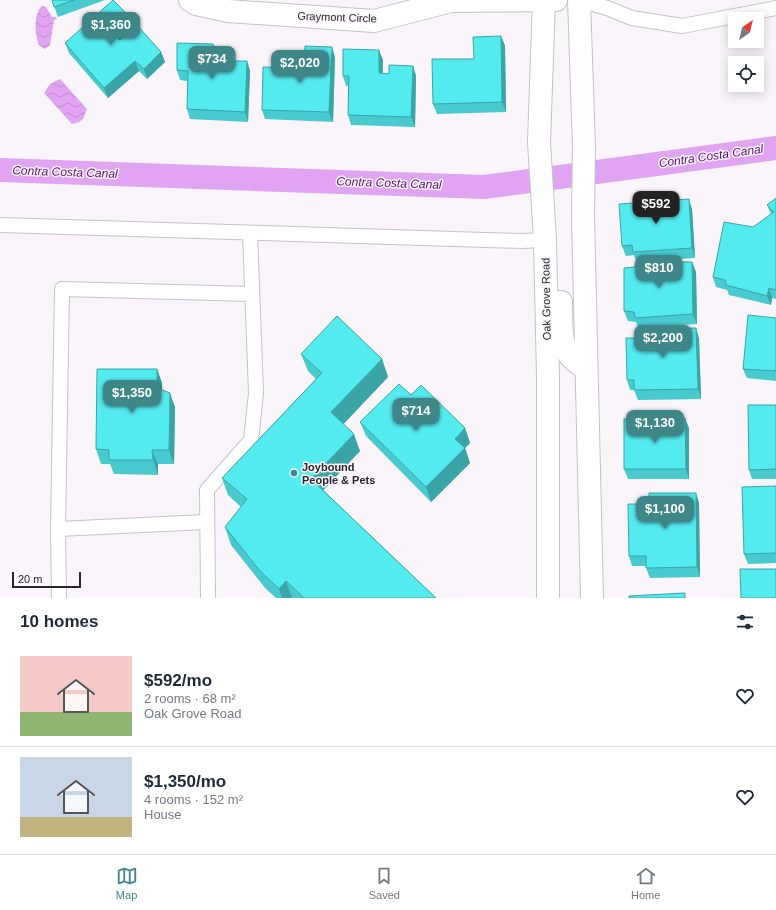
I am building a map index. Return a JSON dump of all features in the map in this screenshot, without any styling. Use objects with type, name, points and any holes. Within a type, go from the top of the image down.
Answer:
[{"type":"main road","name":"Graymont Circle","points":[[190,0],[196,4],[228,11],[374,21],[451,1],[556,0]]},
{"type":"main road","name":"Oak Grove Road","points":[[544,0],[540,156],[545,240],[548,377],[548,598]]},
{"type":"main road","points":[[579,0],[584,147],[583,216],[592,598]]},
{"type":"main road","points":[[545,240],[552,239],[560,250],[563,344],[569,356],[575,363],[586,368]]},
{"type":"lane","points":[[579,0],[632,18],[682,26],[776,8]]},
{"type":"lane","points":[[0,225],[521,241],[545,240]]},
{"type":"lane","points":[[208,598],[206,522],[207,490],[251,440],[256,393],[250,233]]},
{"type":"lane","points":[[59,598],[58,529],[62,289],[252,294]]},
{"type":"lane","points":[[58,529],[206,522]]},
{"type":"water","points":[[42,6],[46,7],[52,17],[56,17],[57,19],[54,20],[50,45],[45,49],[39,45],[36,30],[37,14]]},
{"type":"water","points":[[60,79],[87,109],[83,119],[79,122],[72,124],[44,93],[50,84]]},
{"type":"building","points":[[52,0],[74,0],[54,7]]},
{"type":"building","points":[[113,0],[130,17],[113,32],[120,40],[137,25],[161,52],[144,69],[135,61],[104,88],[65,43]]},
{"type":"building","points":[[501,36],[502,102],[433,104],[432,59],[474,59],[473,37]]},
{"type":"building","points":[[177,43],[213,44],[213,67],[223,68],[224,61],[247,61],[245,112],[187,109],[188,71],[177,70]]},
{"type":"building","points":[[305,46],[332,47],[329,112],[262,110],[263,67],[304,68]]},
{"type":"building","points":[[343,49],[379,50],[379,73],[389,74],[389,65],[413,66],[411,117],[348,115],[349,76],[343,76]]},
{"type":"building","points":[[776,198],[776,290],[769,288],[767,296],[726,285],[725,280],[713,277],[724,222],[753,227],[774,212],[767,205]]},
{"type":"building","points":[[689,199],[692,248],[633,252],[632,245],[622,246],[619,204]]},
{"type":"building","points":[[636,261],[692,262],[693,314],[635,318],[634,312],[624,311],[624,268],[635,267]]},
{"type":"building","points":[[748,315],[776,318],[776,371],[743,369]]},
{"type":"building","name":"Joybound People & Pets","points":[[337,316],[382,359],[331,412],[354,434],[311,479],[436,598],[304,598],[286,581],[279,589],[260,571],[225,527],[247,499],[222,478],[322,373],[301,354]]},
{"type":"building","points":[[696,328],[698,389],[634,390],[634,380],[627,380],[626,338],[636,338],[636,329]]},
{"type":"building","points":[[97,369],[157,369],[157,388],[170,393],[169,450],[152,450],[153,460],[109,460],[109,450],[96,449]]},
{"type":"building","points":[[399,384],[411,395],[421,385],[465,428],[455,439],[465,448],[426,487],[360,422]]},
{"type":"building","points":[[748,405],[776,405],[776,469],[749,470]]},
{"type":"building","points":[[685,418],[686,469],[624,469],[624,419]]},
{"type":"building","points":[[776,486],[776,553],[744,554],[742,487]]},
{"type":"building","points":[[649,493],[696,493],[697,567],[646,568],[646,556],[629,556],[628,504],[649,504]]},
{"type":"building","points":[[740,569],[776,569],[776,598],[741,598]]},
{"type":"building","points":[[685,593],[685,598],[629,598],[629,596]]},
{"type":"waterway","name":"Contra Costa Canal","points":[[0,170],[484,187],[776,148]]},
{"type":"place","name":"Joybound People & Pets","points":[[294,473]]}]
